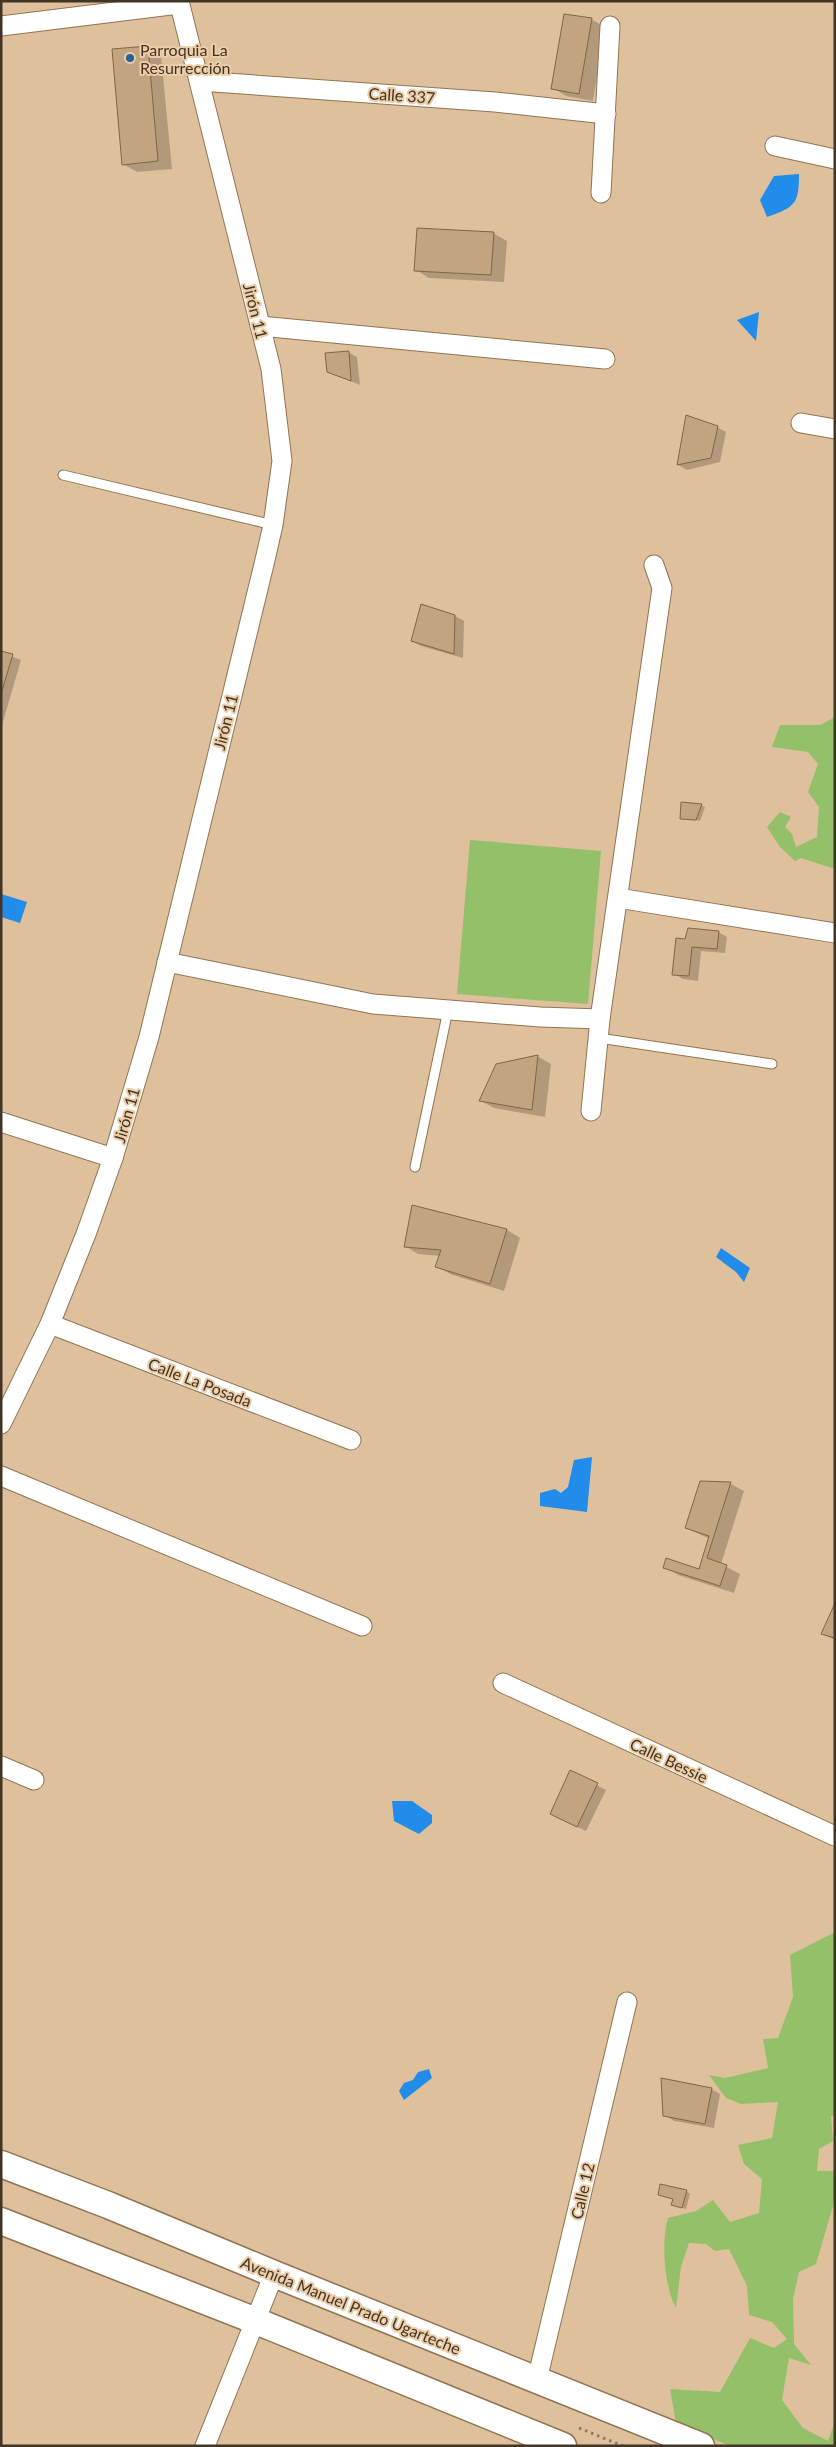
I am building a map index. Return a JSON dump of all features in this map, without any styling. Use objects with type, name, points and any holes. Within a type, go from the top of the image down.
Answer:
[{"type":"street","points":[[1,26],[179,3]]},
{"type":"street","name":"Jirón 11","points":[[1,1424],[50,1324],[86,1234],[113,1158],[149,1037],[273,525],[282,460],[271,369],[179,3]]},
{"type":"street","points":[[601,193],[610,26]]},
{"type":"street","name":"Calle 337","points":[[199,81],[494,102],[606,114]]},
{"type":"street","points":[[775,146],[835,159]]},
{"type":"street","points":[[260,326],[605,359]]},
{"type":"street","points":[[801,424],[835,429]]},
{"type":"street","points":[[591,1111],[599,1029],[662,588],[654,565]]},
{"type":"street","points":[[618,898],[835,933]]},
{"type":"street","points":[[167,962],[373,1004],[448,1010],[599,1029]]},
{"type":"street","points":[[1,1122],[113,1158]]},
{"type":"street","name":"Calle La Posada","points":[[50,1324],[351,1440]]},
{"type":"street","points":[[1,1476],[362,1626]]},
{"type":"street","name":"Calle Bessie","points":[[503,1683],[835,1836]]},
{"type":"street","points":[[1,1766],[34,1780]]},
{"type":"street","name":"Calle 12","points":[[537,2380],[627,2002]]},
{"type":"street","name":"Avenida Manuel Prado Ugarteche","points":[[1,2164],[108,2205],[700,2446]]},
{"type":"street","points":[[1,2221],[256,2321],[563,2446]]},
{"type":"street","points":[[205,2446],[274,2274]]},
{"type":"lane","points":[[63,475],[273,525]]},
{"type":"lane","points":[[415,1167],[448,1010]]},
{"type":"lane","points":[[599,1029],[772,1064]]},
{"type":"green space","points":[[835,717],[835,869],[801,858],[795,861],[780,847],[767,827],[780,812],[791,817],[785,827],[792,834],[796,847],[817,837],[819,807],[808,792],[818,764],[808,752],[772,747],[780,725],[820,725]]},
{"type":"green space","points":[[470,840],[601,851],[588,1004],[457,994]]},
{"type":"green space","points":[[835,1932],[835,2116],[831,2116],[833,2141],[819,2149],[817,2171],[835,2171],[835,2199],[816,2264],[799,2272],[793,2299],[794,2344],[811,2365],[789,2358],[782,2400],[803,2428],[828,2441],[835,2421],[835,2446],[730,2446],[676,2423],[670,2389],[720,2392],[750,2338],[774,2348],[787,2339],[772,2322],[749,2315],[747,2286],[729,2249],[715,2251],[706,2244],[689,2243],[681,2267],[676,2308],[666,2276],[664,2251],[668,2218],[696,2211],[713,2200],[730,2222],[759,2213],[762,2179],[744,2164],[738,2145],[772,2138],[778,2102],[741,2104],[726,2098],[709,2075],[725,2078],[768,2068],[763,2039],[778,2038],[793,1997],[790,1955]]},
{"type":"water","points":[[799,174],[798,192],[794,203],[784,210],[767,217],[760,200],[774,176]]},
{"type":"water","points":[[759,312],[756,341],[737,320]]},
{"type":"water","points":[[1,894],[27,902],[20,923],[1,917]]},
{"type":"water","points":[[721,1248],[750,1268],[744,1282],[736,1272],[716,1257]]},
{"type":"water","points":[[592,1457],[587,1512],[540,1506],[540,1493],[555,1489],[561,1493],[568,1487],[574,1460]]},
{"type":"water","points":[[392,1801],[412,1801],[432,1815],[432,1823],[419,1834],[394,1821]]},
{"type":"water","points":[[429,2069],[432,2078],[404,2100],[399,2091],[404,2083],[413,2080],[418,2072]]},
{"type":"building","points":[[564,14],[592,18],[579,94],[551,89]]},
{"type":"building","points":[[148,46],[158,161],[122,165],[112,49]]},
{"type":"building","points":[[417,228],[494,232],[491,275],[414,271]]},
{"type":"building","points":[[349,351],[351,381],[327,372],[325,353]]},
{"type":"building","points":[[686,415],[718,426],[711,458],[677,465]]},
{"type":"building","points":[[421,604],[455,615],[454,654],[411,641]]},
{"type":"building","points":[[1,651],[13,654],[1,694]]},
{"type":"building","points":[[681,802],[702,804],[696,820],[680,819]]},
{"type":"building","points":[[688,928],[719,931],[717,949],[692,947],[689,976],[672,975],[676,938],[685,939]]},
{"type":"building","points":[[538,1055],[532,1110],[479,1101],[496,1064]]},
{"type":"building","points":[[412,1205],[507,1229],[490,1284],[435,1267],[441,1250],[404,1247]]},
{"type":"building","points":[[700,1481],[731,1482],[707,1558],[727,1565],[720,1586],[663,1568],[666,1558],[699,1569],[709,1536],[685,1528]]},
{"type":"building","points":[[835,1603],[835,1638],[821,1634]]},
{"type":"building","points":[[570,1770],[598,1783],[577,1827],[550,1814]]},
{"type":"building","points":[[661,2078],[712,2088],[705,2124],[663,2116]]},
{"type":"building","points":[[660,2184],[687,2190],[682,2208],[671,2205],[673,2199],[658,2195]]},
{"type":"place","name":"Parroquia La Resurrección","points":[[130,58]]}]
